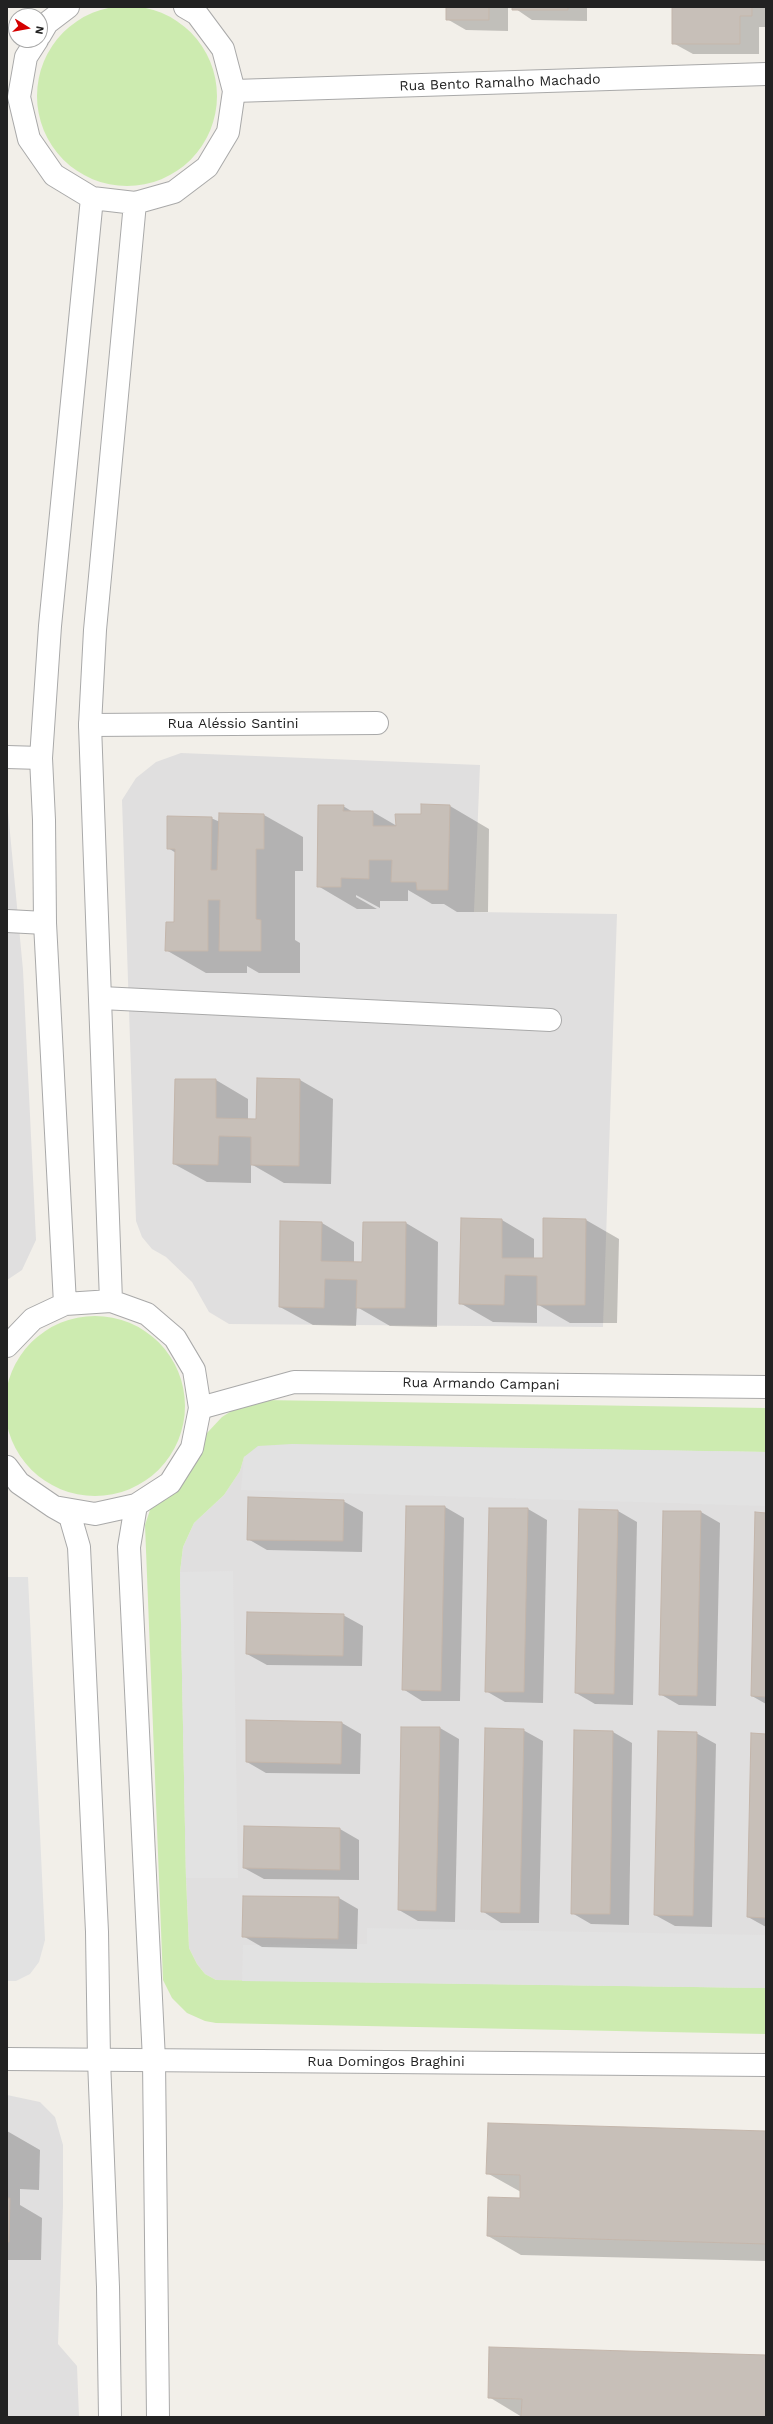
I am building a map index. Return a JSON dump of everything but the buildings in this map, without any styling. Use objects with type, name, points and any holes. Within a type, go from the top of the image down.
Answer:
[{"type":"street","points":[[48,22],[68,7]]},
{"type":"street","points":[[32,48],[26,57],[13,96],[29,139],[54,175],[92,198],[135,203],[174,192],[207,167],[228,132],[234,91],[223,49],[197,14],[184,7]]},
{"type":"street","name":"Rua Bento Ramalho Machado","points":[[234,91],[766,74]]},
{"type":"street","points":[[65,1304],[45,923],[44,820],[41,758],[50,618],[92,198]]},
{"type":"street","points":[[112,1301],[90,725],[95,630],[135,203]]},
{"type":"street","name":"Rua Aléssio Santini","points":[[90,725],[377,723]]},
{"type":"street","points":[[7,757],[41,758]]},
{"type":"street","points":[[7,921],[45,923]]},
{"type":"street","points":[[101,998],[550,1020]]},
{"type":"street","points":[[7,1346],[33,1319],[65,1304],[112,1301],[147,1314],[175,1338],[194,1370],[200,1408],[192,1448],[170,1483],[136,1505],[95,1514],[54,1507]]},
{"type":"street","name":"Rua Armando Campani","points":[[200,1408],[294,1382],[766,1387]]},
{"type":"street","points":[[7,1467],[19,1483],[70,1516],[79,1547],[97,1932],[98,2060],[108,2287],[110,2417]]},
{"type":"street","points":[[136,1505],[129,1547],[154,2060],[158,2417]]},
{"type":"street","name":"Rua Domingos Braghini","points":[[7,2059],[766,2065]]},
{"type":"shaded area","points":[[181,753],[480,765],[474,912],[617,914],[603,1327],[229,1324],[209,1312],[192,1282],[166,1257],[152,1249],[142,1237],[136,1221],[122,800],[136,778],[156,762]]},
{"type":"shaded area","points":[[7,801],[23,970],[36,1240],[22,1270],[7,1280]]},
{"type":"shaded area","points":[[292,1444],[766,1452],[766,1988],[216,1980],[205,1974],[197,1964],[189,1948],[186,1878],[180,1572],[183,1547],[194,1523],[224,1495],[240,1471],[244,1457]]},
{"type":"shaded area","points":[[292,1444],[766,1452],[766,1506],[241,1490],[244,1457],[258,1446]]},
{"type":"shaded area","points":[[233,1571],[238,1878],[186,1878],[180,1572]]},
{"type":"shaded area","points":[[7,1577],[28,1577],[45,1940],[39,1962],[30,1974],[16,1981],[7,1981]]},
{"type":"shaded area","points":[[367,1928],[766,1935],[766,1988],[242,1981],[243,1945],[367,1944]]},
{"type":"shaded area","points":[[7,2095],[40,2102],[55,2117],[63,2145],[63,2206],[58,2344],[77,2366],[79,2417],[7,2417]]},
{"type":"green space","points":[[127,6],[145,8],[161,13],[177,21],[196,39],[202,46],[213,70],[217,96],[215,114],[210,130],[202,146],[184,165],[177,171],[153,182],[127,186],[109,184],[93,179],[77,171],[58,153],[52,146],[41,122],[37,96],[39,78],[44,62],[52,46],[70,27],[77,21],[101,10]]},
{"type":"green space","points":[[95,1316],[113,1318],[129,1323],[145,1331],[164,1349],[170,1356],[181,1380],[185,1406],[183,1424],[178,1440],[170,1456],[152,1475],[145,1481],[121,1492],[95,1496],[77,1494],[61,1489],[45,1481],[26,1463],[20,1456],[9,1432],[5,1406],[7,1388],[12,1372],[20,1356],[38,1337],[45,1331],[69,1320]]},
{"type":"green space","points":[[262,1400],[766,1408],[766,1452],[277,1445],[244,1457],[240,1471],[224,1495],[194,1523],[183,1547],[180,1572],[186,1878],[189,1948],[197,1964],[205,1974],[216,1980],[766,1988],[766,2034],[216,2023],[205,2021],[187,2013],[172,1998],[163,1980],[145,1525],[153,1501],[191,1466],[207,1433],[222,1417],[241,1405]]}]
